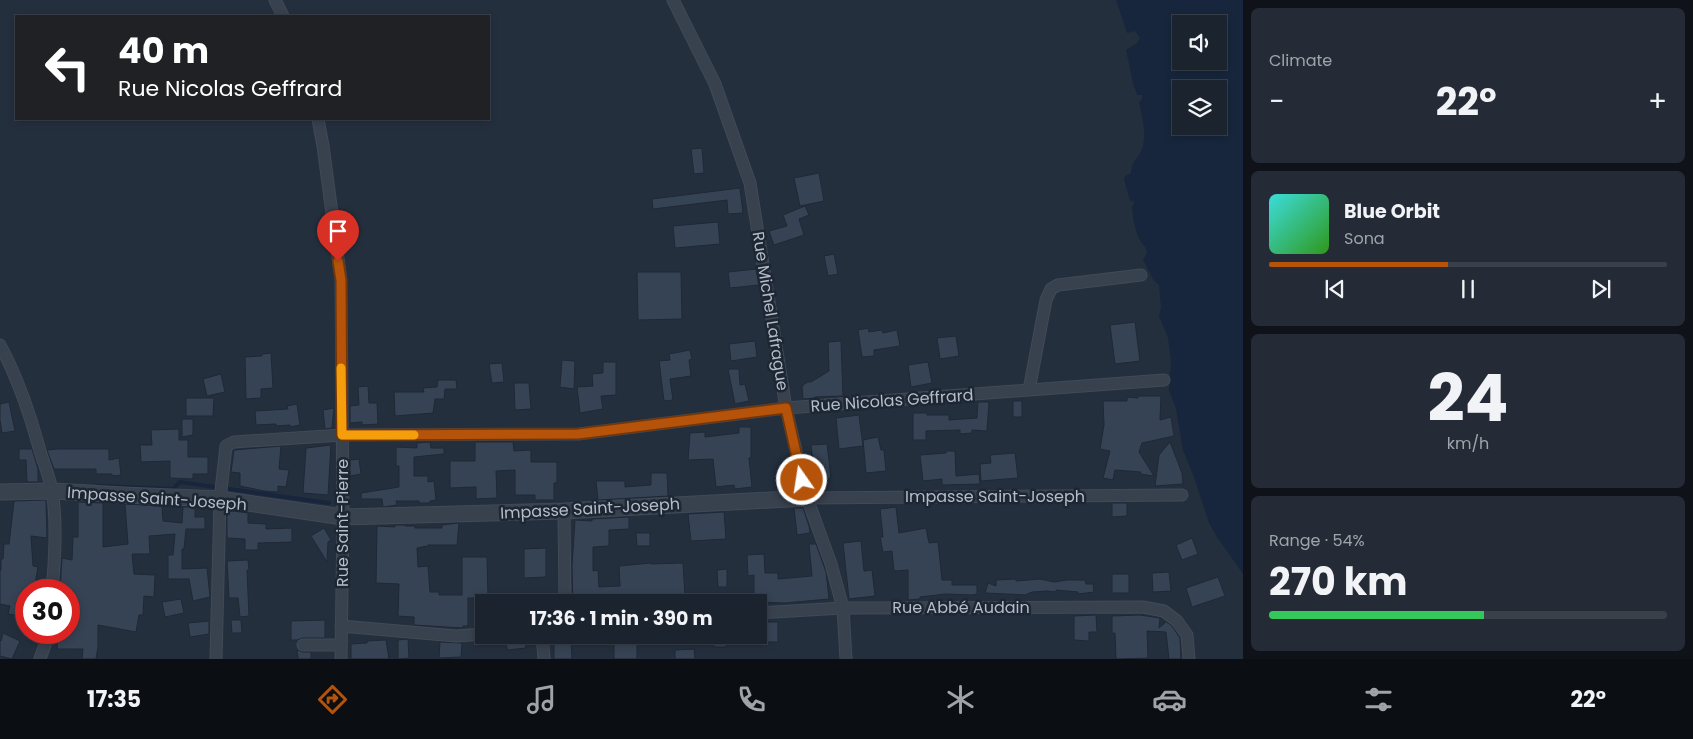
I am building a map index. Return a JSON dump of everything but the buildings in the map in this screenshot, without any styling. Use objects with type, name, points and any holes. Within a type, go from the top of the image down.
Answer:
[{"type":"street","points":[[274,0],[282,15]]},
{"type":"street","name":"Rue Michel Lafrague","points":[[673,0],[716,84],[750,183],[786,408],[807,498],[831,564],[843,608],[846,659]]},
{"type":"street","name":"Rue Saint-Pierre","points":[[318,120],[324,146],[341,280],[343,517],[341,659]]},
{"type":"street","points":[[1029,390],[1046,300],[1052,289],[1058,285],[1142,275]]},
{"type":"street","points":[[0,344],[28,409],[52,491],[53,579]]},
{"type":"street","name":"Rue Nicolas Geffrard","points":[[220,499],[226,446],[230,443],[342,435],[578,434],[786,408],[1164,380]]},
{"type":"street","name":"Impasse Saint-Joseph","points":[[0,492],[52,491],[220,499],[343,517],[564,511],[807,498],[1182,495]]},
{"type":"street","points":[[216,659],[220,499]]},
{"type":"street","points":[[564,511],[564,594]]},
{"type":"street","name":"Rue Abbé Audain","points":[[767,613],[843,608],[1143,607],[1164,611],[1177,621],[1187,635],[1189,659]]},
{"type":"street","points":[[340,626],[456,636],[475,635]]},
{"type":"street","points":[[40,659],[46,644]]},
{"type":"street","points":[[303,644],[340,645]]},
{"type":"street","points":[[543,644],[544,659]]},
{"type":"water","points":[[1116,0],[1243,0],[1243,574],[1209,523],[1183,450],[1176,409],[1169,390],[1171,361],[1168,338],[1159,316],[1161,308],[1159,285],[1154,281],[1143,260],[1147,252],[1136,230],[1132,207],[1134,204],[1133,201],[1130,201],[1124,179],[1125,176],[1131,173],[1134,162],[1142,149],[1144,138],[1144,125],[1139,102],[1142,99],[1142,95],[1137,95],[1126,50],[1137,43],[1140,38],[1135,31],[1127,33]]},
{"type":"waterway","points":[[97,486],[173,489],[180,482],[329,503]]},
{"type":"slow traffic","points":[[341,368],[342,435],[414,435]]},
{"type":"route","points":[[338,261],[341,280],[342,435],[578,434],[786,408],[802,480]]}]
